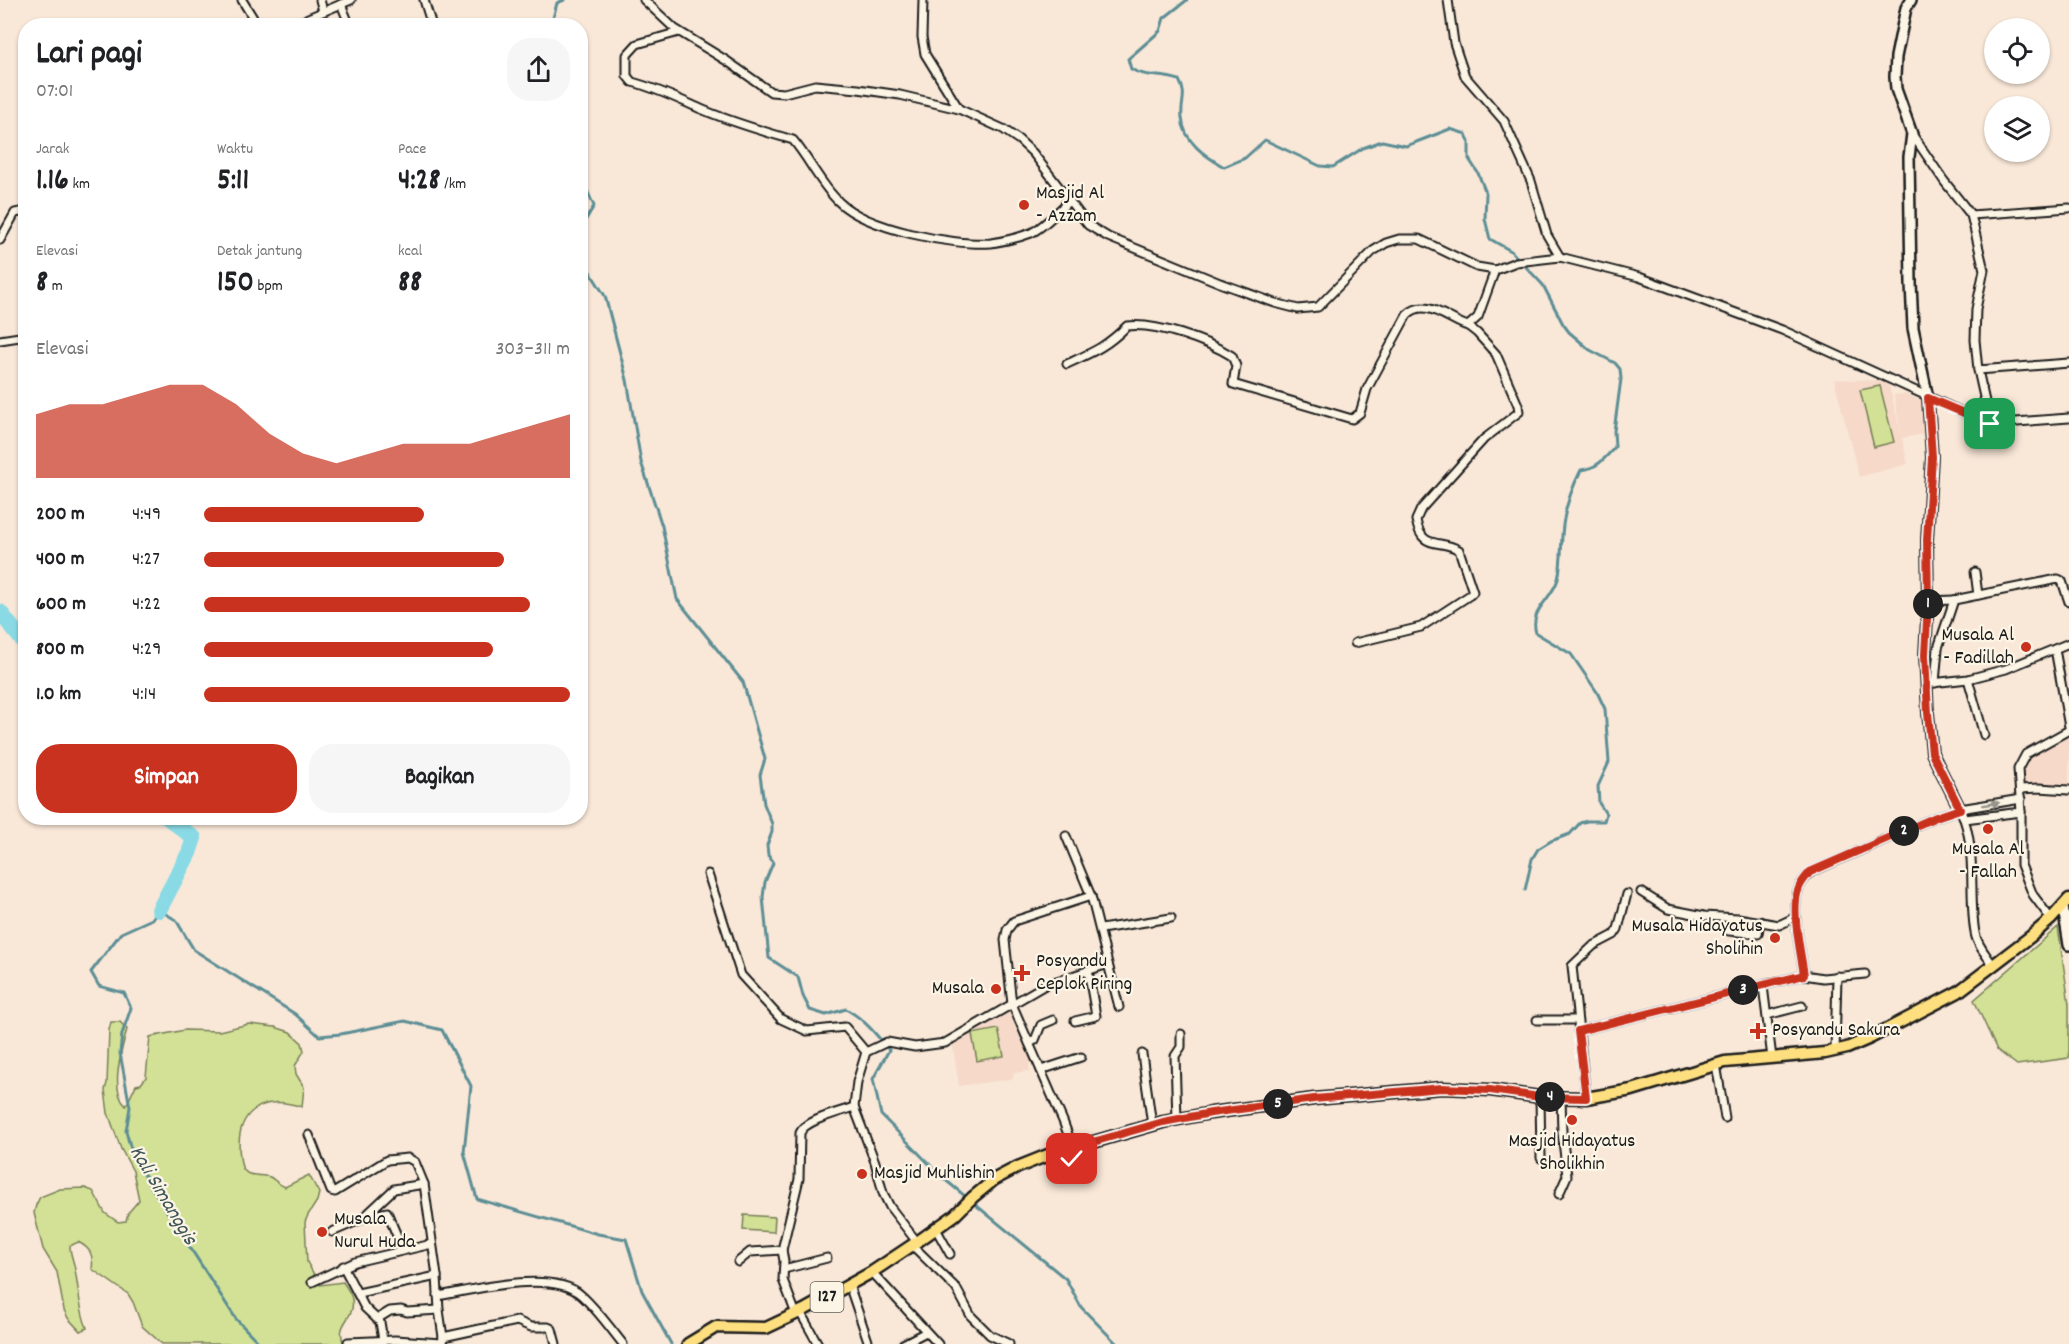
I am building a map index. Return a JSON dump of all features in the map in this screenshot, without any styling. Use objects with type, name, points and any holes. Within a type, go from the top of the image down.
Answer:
[{"type":"main road","name":"127","points":[[688,1344],[716,1327],[766,1328],[798,1313],[872,1272],[955,1215],[996,1179],[1018,1167],[1048,1155],[1152,1125],[1211,1113],[1314,1099],[1442,1088],[1490,1090],[1540,1097],[1586,1098],[1632,1090],[1716,1064],[1835,1051],[1870,1038],[1958,992],[2050,919],[2066,903]]},
{"type":"street","points":[[242,0],[253,18]]},
{"type":"street","points":[[321,0],[323,11]]},
{"type":"street","points":[[308,18],[351,0]]},
{"type":"street","points":[[424,0],[430,18]]},
{"type":"street","points":[[644,0],[680,32],[771,92],[784,93],[815,85],[900,96],[959,109],[1003,129],[1033,153],[1088,225],[1107,237],[1275,303],[1298,309],[1318,307],[1373,251],[1386,243],[1399,239],[1419,238],[1477,267],[1495,270],[1516,262],[1560,257],[1639,277],[1782,330],[1928,398],[1990,424],[2069,418]]},
{"type":"street","points":[[923,0],[922,37],[926,54],[959,109]]},
{"type":"street","points":[[1448,0],[1454,43],[1465,76],[1504,121],[1531,181],[1547,235],[1560,257]]},
{"type":"street","points":[[1911,0],[1906,8],[1896,57],[1896,89],[1912,134],[1944,181],[1971,215],[1984,270],[1976,309],[1975,340],[1978,370],[1990,424]]},
{"type":"street","points":[[341,4],[347,18]]},
{"type":"street","points":[[680,32],[637,44],[627,55],[627,76],[632,82],[651,87],[751,128],[793,140],[820,182],[840,204],[876,224],[948,240],[990,243],[1033,232],[1069,201]]},
{"type":"street","points":[[1912,134],[1909,157],[1913,317],[1928,398],[1932,457],[1927,540],[1928,602],[1925,655],[1930,684],[1932,753],[1965,819],[1972,870],[1975,933],[1983,951],[1994,965]]},
{"type":"street","points":[[1971,215],[2069,208]]},
{"type":"street","points":[[0,240],[15,213],[18,212]]},
{"type":"street","points":[[1468,327],[1480,313],[1495,270]]},
{"type":"street","points":[[1067,364],[1102,348],[1127,327],[1156,327],[1173,331],[1232,356],[1236,366],[1233,384],[1352,419],[1360,413],[1367,389],[1379,363],[1410,311],[1425,308],[1435,310],[1477,333],[1496,354],[1519,412],[1484,439],[1421,509],[1416,520],[1421,534],[1428,542],[1459,550],[1473,592],[1421,627],[1356,643]]},
{"type":"street","points":[[0,339],[18,337]]},
{"type":"street","points":[[1978,370],[2069,363]]},
{"type":"street","points":[[1975,572],[1978,595]]},
{"type":"street","points":[[1928,602],[1954,600],[2058,579],[2062,581],[2069,602]]},
{"type":"street","points":[[1930,684],[1938,648],[1954,600]]},
{"type":"street","points":[[1930,684],[1968,679],[2006,669],[2069,643]]},
{"type":"street","points":[[2050,919],[2033,896],[2021,865],[2019,766],[2026,754],[2069,728],[2055,649]]},
{"type":"street","points":[[2060,676],[2069,674]]},
{"type":"street","points":[[1968,679],[1984,735]]},
{"type":"street","points":[[2020,789],[2069,790]]},
{"type":"street","points":[[1804,975],[1796,917],[1796,896],[1799,887],[1810,872],[1936,817],[1960,809],[2021,799]]},
{"type":"street","points":[[1965,819],[2021,812]]},
{"type":"street","points":[[1066,836],[1091,896],[1119,1007]]},
{"type":"street","points":[[708,874],[741,975],[781,1019],[807,1031],[845,1027],[866,1052]]},
{"type":"street","points":[[1641,892],[1668,909],[1683,912],[1779,925],[1796,917]]},
{"type":"street","points":[[1586,1098],[1572,966],[1593,946],[1614,935],[1618,929],[1627,894]]},
{"type":"street","points":[[1071,1174],[1072,1148],[1064,1121],[1012,1004],[1005,940],[1010,924],[1014,921],[1091,896]]},
{"type":"street","points":[[2066,903],[2069,945]]},
{"type":"street","points":[[1101,929],[1171,918]]},
{"type":"street","points":[[1729,931],[1758,934],[1760,921]]},
{"type":"street","points":[[1009,1344],[990,1335],[971,1316],[964,1299],[956,1288],[914,1244],[890,1207],[883,1193],[876,1162],[854,1107],[857,1082],[866,1052],[887,1042],[915,1047],[945,1043],[1045,985],[1108,964]]},
{"type":"street","points":[[1075,1021],[1096,1016],[1088,970]]},
{"type":"street","points":[[1578,1031],[1804,975],[1823,978],[1865,974]]},
{"type":"street","points":[[1835,1051],[1837,976]]},
{"type":"street","points":[[1764,986],[1772,1058]]},
{"type":"street","points":[[1767,1015],[1802,1006]]},
{"type":"street","points":[[1029,1043],[1035,1040],[1041,1025],[1053,1020]]},
{"type":"street","points":[[1537,1020],[1577,1020]]},
{"type":"street","points":[[1177,1120],[1175,1056],[1181,1047],[1181,1034]]},
{"type":"street","points":[[1142,1054],[1152,1125]]},
{"type":"street","points":[[1041,1070],[1081,1057]]},
{"type":"street","points":[[1716,1064],[1725,1118]]},
{"type":"street","points":[[1540,1097],[1540,1158]]},
{"type":"street","points":[[1559,1194],[1567,1176],[1561,1097]]},
{"type":"street","points":[[818,1344],[798,1313],[783,1280],[782,1250],[799,1179],[802,1128],[812,1122],[854,1107]]},
{"type":"street","points":[[309,1135],[331,1191],[339,1190],[387,1160],[412,1159],[424,1184],[437,1275],[442,1341]]},
{"type":"street","points":[[362,1219],[394,1189],[424,1184]]},
{"type":"street","points":[[332,1232],[362,1219],[387,1212],[403,1250]]},
{"type":"street","points":[[935,1227],[950,1254]]},
{"type":"street","points":[[312,1282],[344,1266],[432,1244]]},
{"type":"street","points":[[738,1262],[750,1252],[782,1250]]},
{"type":"street","points":[[784,1269],[827,1258]]},
{"type":"street","points":[[344,1266],[365,1308],[380,1322],[383,1340]]},
{"type":"street","points":[[872,1272],[939,1344]]},
{"type":"street","points":[[358,1293],[437,1275]]},
{"type":"street","points":[[438,1296],[527,1282],[564,1285],[580,1294],[623,1344]]},
{"type":"street","points":[[849,1285],[868,1344]]},
{"type":"street","points":[[377,1319],[390,1311],[439,1310]]},
{"type":"street","points":[[348,1342],[383,1340],[428,1343],[517,1321],[531,1327],[548,1326],[552,1329],[556,1344]]},
{"type":"street","points":[[903,1344],[926,1332]]},
{"type":"shaded area","points":[[1834,379],[1888,381],[1901,434],[1894,395],[1907,394],[1921,401],[1925,434],[1902,438],[1908,464],[1859,477]]},
{"type":"shaded area","points":[[2069,736],[2069,789],[2058,785],[2021,788],[2019,769],[2027,757]]},
{"type":"shaded area","points":[[1016,1005],[1043,1062],[1029,1064],[1030,1071],[1013,1073],[1013,1079],[959,1086],[952,1041]]},
{"type":"green space","points":[[1880,386],[1894,442],[1874,447],[1860,390]]},
{"type":"green space","points":[[2058,927],[2069,1004],[2069,1058],[2017,1065],[1997,1050],[1974,1000]]},
{"type":"green space","points":[[111,1022],[120,1022],[127,1029],[118,1069],[118,1090],[126,1106],[136,1085],[141,1084],[146,1077],[150,1037],[185,1030],[219,1031],[249,1024],[275,1027],[290,1032],[302,1043],[304,1051],[295,1066],[296,1074],[304,1087],[302,1107],[287,1103],[274,1103],[253,1110],[241,1129],[240,1157],[242,1168],[247,1173],[270,1177],[285,1187],[309,1175],[319,1193],[305,1222],[307,1262],[320,1285],[343,1282],[351,1295],[351,1312],[342,1331],[344,1344],[162,1344],[142,1326],[128,1294],[92,1269],[90,1252],[78,1242],[70,1246],[70,1249],[87,1328],[80,1331],[68,1318],[64,1310],[57,1272],[43,1249],[34,1213],[40,1197],[60,1189],[85,1188],[93,1191],[105,1213],[118,1222],[126,1221],[128,1213],[139,1200],[133,1171],[121,1149],[108,1113],[105,1090]]},
{"type":"green space","points":[[998,1029],[1004,1056],[977,1061],[972,1034]]},
{"type":"green space","points":[[744,1215],[775,1217],[774,1232],[743,1230]]},
{"type":"waterway","points":[[553,18],[557,3],[564,0]]},
{"type":"waterway","points":[[1187,0],[1164,18],[1160,31],[1128,59],[1131,69],[1136,72],[1179,80],[1183,90],[1184,127],[1191,141],[1203,153],[1224,167],[1245,158],[1265,140],[1320,166],[1333,167],[1363,148],[1382,141],[1406,146],[1450,129],[1466,134],[1469,142],[1469,159],[1486,193],[1485,219],[1490,239],[1511,251],[1543,285],[1569,332],[1590,350],[1615,363],[1620,369],[1621,379],[1614,431],[1615,447],[1596,465],[1581,470],[1575,482],[1564,519],[1558,579],[1538,611],[1535,625],[1536,633],[1571,654],[1597,692],[1605,709],[1609,762],[1598,786],[1599,803],[1606,814],[1604,821],[1580,823],[1570,834],[1538,849],[1532,859],[1525,890]]},
{"type":"waterway","points":[[588,193],[594,206],[588,216]]},
{"type":"waterway","points":[[588,269],[605,296],[627,380],[641,462],[662,526],[677,599],[743,682],[765,759],[760,775],[764,804],[772,824],[772,832],[767,845],[768,855],[773,863],[765,882],[763,897],[769,958],[798,977],[810,1010],[826,1015],[846,1009],[874,1033],[889,1050],[873,1079],[881,1115],[943,1178],[1066,1279],[1081,1307],[1117,1344]]},
{"type":"waterway","name":"Kali Simanggis","points":[[0,612],[18,635]]},
{"type":"waterway","name":"Kali Simanggis","points":[[159,910],[189,853],[194,838],[177,825]]},
{"type":"waterway","points":[[260,1344],[236,1319],[148,1182],[130,1146],[126,1131],[130,1107],[120,1053],[122,1034],[131,1008],[124,993],[99,986],[91,972],[121,933],[152,919],[159,910],[176,920],[194,950],[295,1014],[319,1036],[341,1034],[405,1021],[442,1030],[471,1086],[464,1152],[477,1199],[598,1234],[626,1239],[642,1291],[671,1344]]},
{"type":"place","name":"Masjid Al - Azzam","points":[[1024,205]]},
{"type":"place","name":"Musala Al - Fadillah","points":[[2026,647]]},
{"type":"place","name":"Musala Al - Fallah","points":[[1988,829]]},
{"type":"place","name":"Musala Hidayatus Sholihin","points":[[1775,938]]},
{"type":"place","name":"Posyandu Ceplok Piring","points":[[1022,973]]},
{"type":"place","name":"Musala","points":[[996,989]]},
{"type":"place","name":"Posyandu Sakura","points":[[1758,1031]]},
{"type":"place","name":"Masjid Hidayatus Sholikhin","points":[[1572,1120]]},
{"type":"place","name":"Masjid Muhlishin","points":[[862,1174]]},
{"type":"place","name":"Musala Nurul Huda","points":[[322,1232]]},
{"type":"route","points":[[1072,1159],[1072,1148],[1163,1122],[1314,1099],[1442,1088],[1490,1090],[1540,1097],[1586,1098],[1578,1031],[1804,975],[1796,917],[1796,896],[1799,887],[1810,872],[1936,817],[1960,809],[1932,753],[1928,713],[1925,655],[1928,602],[1927,540],[1932,457],[1928,398],[1990,424]]}]
